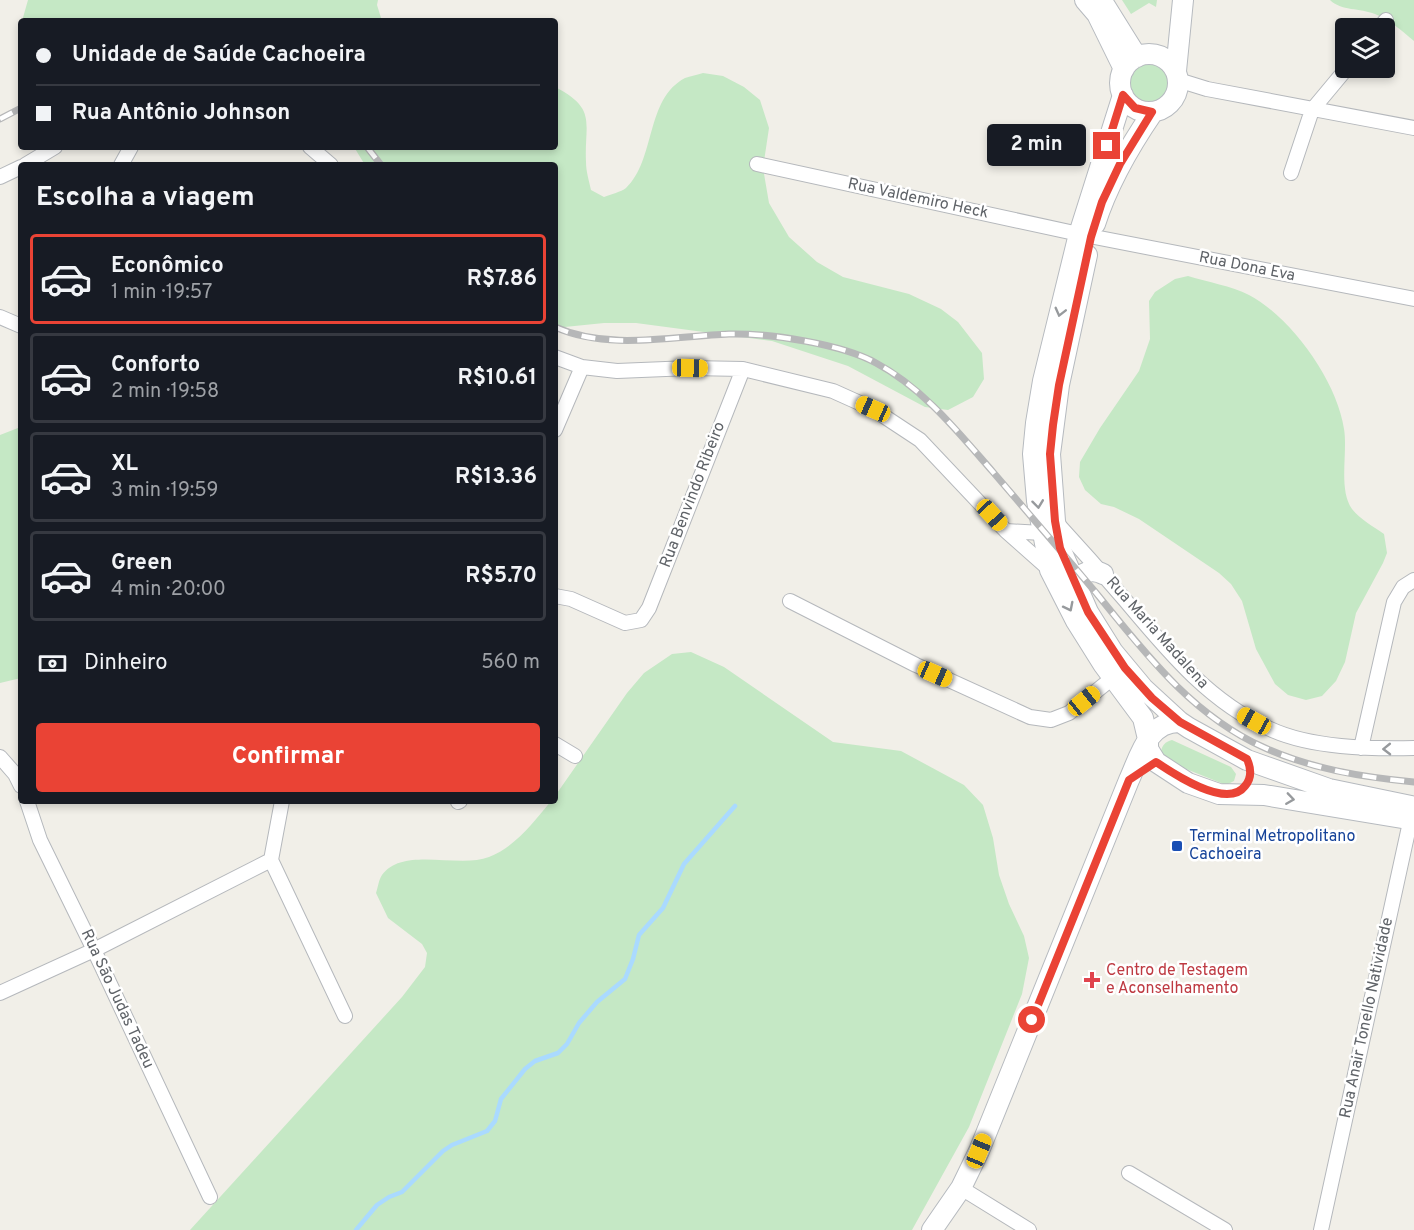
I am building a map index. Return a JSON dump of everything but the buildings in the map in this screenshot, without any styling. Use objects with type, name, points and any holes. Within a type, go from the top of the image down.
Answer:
[{"type":"main road","points":[[1085,0],[1139,60],[1171,63],[1177,75]]},
{"type":"main road","points":[[1101,0],[1139,60]]},
{"type":"main road","points":[[1152,112],[1135,108],[1123,95],[1120,86],[1181,10]]},
{"type":"main road","points":[[1085,236],[1120,164],[1152,112],[1169,104],[1178,89],[1181,10]]},
{"type":"main road","points":[[1123,95],[1043,381],[1036,423],[1033,454],[1051,530],[1088,612],[1143,718],[1150,754],[1156,762],[1188,783],[1219,794],[1264,795],[1413,813]]},
{"type":"main road","points":[[1051,530],[1050,570],[1076,621],[1119,673],[1180,722],[1247,759],[1329,789],[1413,813]]},
{"type":"main road","points":[[1075,583],[1087,572],[1103,574]]},
{"type":"main road","points":[[933,1230],[962,1188],[983,1141],[1129,780],[1148,739],[1164,724],[1180,722]]},
{"type":"main road","points":[[1232,794],[1243,789],[1249,779],[1251,771],[1247,759]]},
{"type":"main road","points":[[1129,780],[1156,762]]},
{"type":"street","points":[[1177,75],[1207,89],[1414,128]]},
{"type":"street","points":[[1291,173],[1312,110],[1339,78]]},
{"type":"street","points":[[30,162],[50,150]]},
{"type":"street","points":[[313,150],[324,162]]},
{"type":"street","name":"Rua Valdemiro Heck","points":[[757,164],[1085,236]]},
{"type":"street","points":[[0,177],[18,168]]},
{"type":"street","name":"Rua Dona Eva","points":[[1085,236],[1414,299]]},
{"type":"street","points":[[0,317],[18,325]]},
{"type":"street","points":[[558,358],[582,367],[617,371],[690,368],[743,369],[832,391],[873,409],[920,440],[1006,531],[1050,570]]},
{"type":"street","points":[[558,423],[582,367]]},
{"type":"street","name":"Rua Benvindo Ribeiro","points":[[558,597],[571,599],[625,623],[641,620],[649,608],[743,369]]},
{"type":"street","points":[[1006,531],[1051,530]]},
{"type":"street","name":"Rua Maria Madalena","points":[[1051,530],[1089,557],[1153,633],[1206,689],[1236,711],[1272,730],[1310,741],[1361,748],[1414,748]]},
{"type":"street","points":[[1361,748],[1394,602],[1403,587],[1414,579]]},
{"type":"street","points":[[790,601],[916,665],[1030,717],[1051,720],[1070,713],[1119,673]]},
{"type":"street","points":[[558,746],[575,756]]},
{"type":"street","points":[[0,757],[18,780]]},
{"type":"street","name":"Rua São Judas Tadeu","points":[[28,804],[40,840],[210,1197]]},
{"type":"street","points":[[281,804],[271,860],[345,1016]]},
{"type":"street","name":"Rua Anair Tonello Natividade","points":[[1321,1230],[1413,813]]},
{"type":"street","points":[[0,993],[94,950],[271,860]]},
{"type":"street","points":[[1129,1173],[1225,1230]]},
{"type":"street","points":[[962,1188],[1029,1230]]},
{"type":"green space","points":[[28,0],[378,0],[377,5],[381,18],[23,18]]},
{"type":"green space","points":[[1122,0],[1157,0],[1156,7],[1149,3],[1131,14]]},
{"type":"green space","points":[[1330,0],[1414,0],[1414,41],[1395,26],[1395,18],[1383,18],[1369,12],[1334,4]]},
{"type":"green space","points":[[1150,63],[1158,64],[1164,69],[1169,75],[1169,91],[1164,97],[1158,102],[1150,103],[1142,102],[1136,97],[1131,91],[1130,83],[1131,75],[1136,69],[1142,64]]},
{"type":"green space","points":[[703,73],[723,76],[744,87],[760,100],[769,128],[763,168],[769,203],[789,237],[817,262],[843,277],[909,294],[941,309],[958,322],[982,353],[984,379],[973,397],[948,410],[925,407],[848,366],[772,341],[636,323],[604,323],[558,328],[558,162],[363,162],[356,150],[558,150],[558,89],[569,95],[583,110],[587,127],[586,165],[591,190],[604,197],[626,188],[636,176],[663,100],[672,88],[685,78]]},
{"type":"green space","points":[[1188,276],[1249,295],[1281,318],[1310,352],[1322,371],[1340,410],[1345,439],[1344,481],[1348,501],[1359,516],[1384,534],[1387,553],[1356,613],[1345,662],[1336,681],[1322,696],[1306,700],[1288,695],[1275,684],[1256,649],[1242,601],[1231,584],[1219,573],[1139,519],[1114,507],[1101,504],[1085,490],[1079,477],[1080,462],[1139,371],[1150,339],[1149,301],[1155,292],[1175,279]]},
{"type":"green space","points":[[18,428],[18,679],[0,683],[0,435]]},
{"type":"green space","points":[[691,652],[724,667],[833,742],[901,751],[964,785],[983,805],[993,838],[999,875],[1024,936],[1029,958],[1022,994],[969,1127],[912,1230],[190,1230],[402,997],[425,967],[427,953],[422,944],[388,918],[376,893],[382,875],[391,866],[403,862],[477,860],[489,857],[508,847],[549,804],[558,804],[558,792],[627,693],[644,673],[672,654]]},
{"type":"green space","points":[[1172,740],[1231,767],[1236,774],[1234,781],[1226,785],[1166,761],[1161,750],[1164,744]]},
{"type":"waterway","points":[[356,1230],[377,1205],[402,1192],[443,1151],[487,1131],[495,1121],[501,1099],[525,1069],[535,1061],[558,1053],[567,1044],[579,1023],[597,1002],[625,979],[639,935],[663,908],[684,864],[735,806]]},
{"type":"railway","points":[[0,119],[18,110]]},
{"type":"railway","points":[[369,150],[379,162]]},
{"type":"railway","points":[[558,328],[576,334],[619,340],[729,334],[764,335],[825,345],[862,356],[876,363],[909,385],[953,427],[1152,660],[1171,681],[1214,718],[1237,734],[1281,755],[1356,775],[1414,782]]},
{"type":"place","name":"Terminal Metropolitano Cachoeira","points":[[1177,846]]},
{"type":"place","name":"Centro de Testagem e Aconselhamento","points":[[1092,980]]},
{"type":"route","points":[[1032,1020],[1129,780],[1156,762],[1188,783],[1219,794],[1232,794],[1245,786],[1251,771],[1247,759],[1180,722],[1152,698],[1125,668],[1088,612],[1061,551],[1058,538],[1050,454],[1053,425],[1059,385],[1091,237],[1102,202],[1120,164],[1152,112],[1135,108],[1123,95],[1107,146]]}]
